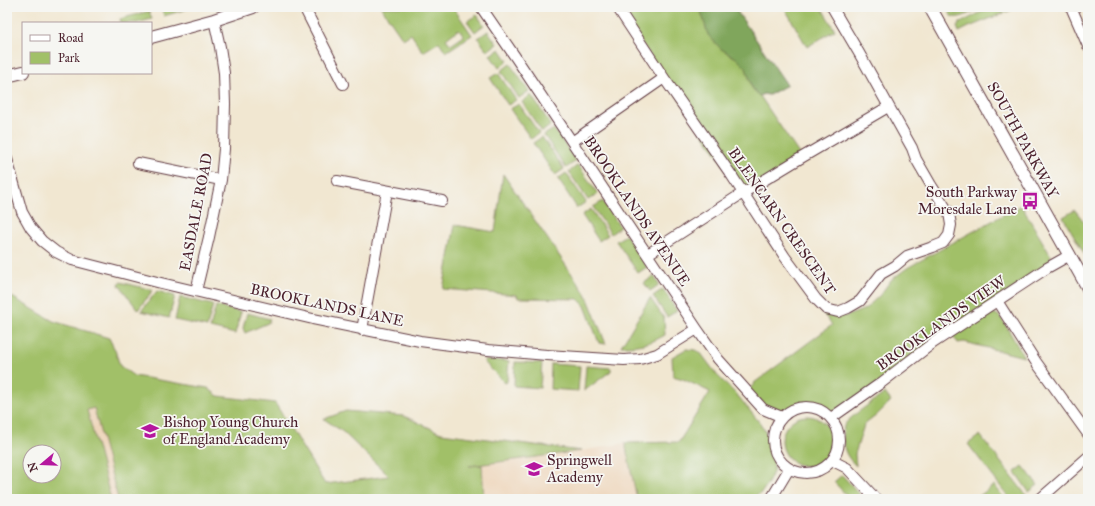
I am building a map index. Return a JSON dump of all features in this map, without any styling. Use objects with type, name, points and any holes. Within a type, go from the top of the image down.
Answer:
[{"type":"street","points":[[152,37],[214,20],[252,7]]},
{"type":"street","points":[[304,7],[343,84]]},
{"type":"street","name":"BROOKLANDS AVENUE","points":[[481,7],[718,359],[763,409],[782,417]]},
{"type":"street","name":"BLENCARN CRESCENT","points":[[617,7],[785,257],[816,299],[826,309],[838,312],[860,301],[881,274],[895,266],[907,256],[943,243],[949,234],[952,225],[949,213],[931,186],[916,159],[912,148],[888,107]]},
{"type":"street","points":[[648,254],[743,193],[888,107],[832,7]]},
{"type":"street","name":"SOUTH PARKWAY","points":[[930,7],[1088,288]]},
{"type":"street","points":[[1071,7],[1088,46]]},
{"type":"street","name":"EASDALE ROAD","points":[[196,291],[221,180],[224,149],[225,104],[222,60],[214,20]]},
{"type":"street","points":[[7,76],[22,72]]},
{"type":"street","points":[[572,142],[664,78]]},
{"type":"street","name":"BROOKLANDS LANE","points":[[7,159],[22,212],[36,235],[52,250],[72,260],[196,291],[312,319],[420,341],[488,350],[547,355],[624,360],[640,359],[657,354],[697,329]]},
{"type":"street","points":[[138,163],[221,180]]},
{"type":"street","points":[[337,180],[442,202]]},
{"type":"street","points":[[362,330],[387,191]]},
{"type":"street","name":"BROOKLANDS VIEW","points":[[831,418],[881,383],[933,343],[1047,268],[1070,255]]},
{"type":"street","points":[[997,301],[1036,362],[1088,434]]},
{"type":"street","points":[[806,407],[817,408],[827,414],[837,426],[840,435],[838,453],[833,461],[826,468],[807,474],[798,473],[781,463],[773,445],[773,435],[776,425],[782,417],[794,409],[806,407]]},
{"type":"street","points":[[1040,499],[1088,457]]},
{"type":"street","points":[[833,461],[847,468],[876,499]]},
{"type":"street","points":[[771,499],[789,469]]},
{"type":"shaded area","name":"Bishop Young Church of England Academy","points":[[7,362],[159,390],[275,403],[325,484],[581,451],[625,443],[637,499],[7,499]]},
{"type":"green space","points":[[161,7],[190,7],[190,8],[164,16]]},
{"type":"green space","points":[[381,7],[453,7],[472,35],[446,52],[439,42],[423,52],[411,34],[403,39]],"holes":[[[459,29],[464,36],[451,45],[446,39]]]},
{"type":"green space","points":[[617,7],[734,7],[787,85],[769,95],[763,94],[760,96],[801,157],[743,193]]},
{"type":"green space","points":[[701,7],[734,7],[787,85],[769,95],[763,94],[759,96],[752,88],[746,68],[736,58],[721,49],[708,35]]},
{"type":"green space","points":[[784,7],[821,7],[835,30],[807,47]]},
{"type":"green space","points":[[946,7],[950,11],[959,13],[968,8],[982,7],[967,15],[952,17]]},
{"type":"green space","points":[[991,7],[1019,7],[959,32],[957,27],[960,23]]},
{"type":"green space","points":[[149,11],[152,19],[141,22],[121,22],[120,19]]},
{"type":"green space","points":[[477,15],[484,25],[475,32],[467,21]]},
{"type":"green space","points":[[488,31],[497,44],[487,51],[478,38]]},
{"type":"green space","points":[[500,49],[508,61],[499,68],[490,55]]},
{"type":"green space","points":[[510,64],[529,91],[519,98],[501,71]]},
{"type":"green space","points":[[498,73],[516,100],[508,105],[490,78]]},
{"type":"green space","points":[[531,95],[551,125],[542,132],[522,102]]},
{"type":"green space","points":[[519,104],[539,133],[531,139],[510,109]]},
{"type":"green space","points":[[554,129],[576,161],[566,168],[544,135]]},
{"type":"green space","points":[[542,137],[564,169],[555,175],[533,143]]},
{"type":"green space","points":[[578,165],[598,194],[588,200],[569,172]]},
{"type":"green space","points":[[566,173],[586,202],[577,208],[558,179]]},
{"type":"green space","points":[[503,174],[587,296],[606,344],[599,343],[585,306],[578,299],[518,298],[517,295],[443,289],[455,225],[495,232]]},
{"type":"green space","points":[[603,201],[620,227],[611,234],[593,207]]},
{"type":"green space","points":[[1021,205],[1051,256],[1047,268],[831,418],[820,410],[807,407],[794,410],[782,417],[746,391],[755,384],[754,383],[832,325],[822,312],[832,315],[847,316],[865,309],[880,295],[891,280],[907,268]]},
{"type":"green space","points":[[591,209],[608,235],[599,241],[582,215]]},
{"type":"green space","points":[[1075,210],[1088,227],[1088,260],[1063,217]]},
{"type":"green space","points":[[626,235],[647,267],[638,273],[616,241]]},
{"type":"green space","points":[[654,276],[659,285],[650,291],[644,283]]},
{"type":"green space","points":[[120,282],[153,290],[138,310],[119,285]]},
{"type":"green space","points":[[663,289],[677,311],[667,317],[653,296]]},
{"type":"green space","points":[[157,291],[175,296],[169,318],[141,311]]},
{"type":"green space","name":"Bishop Young Church of England Academy","points":[[7,294],[53,321],[109,338],[120,366],[134,376],[208,388],[218,396],[275,403],[325,484],[389,476],[343,432],[324,419],[346,411],[404,416],[441,433],[581,451],[469,466],[482,465],[484,499],[118,499],[94,408],[87,410],[111,499],[7,499]]},
{"type":"green space","points":[[180,297],[213,305],[207,327],[175,320]]},
{"type":"green space","points":[[650,298],[664,318],[665,335],[644,344],[621,346]]},
{"type":"green space","points":[[216,306],[241,312],[235,334],[210,328]]},
{"type":"green space","points":[[247,313],[270,319],[268,323],[245,333],[243,328]]},
{"type":"green space","points":[[987,313],[996,314],[1002,319],[1024,357],[964,342],[958,343],[952,335]]},
{"type":"green space","points":[[686,349],[700,352],[717,375],[738,396],[760,423],[768,436],[768,445],[774,460],[773,472],[762,492],[752,499],[637,499],[625,443],[679,442],[710,392],[683,379],[673,376],[672,357]]},
{"type":"green space","points":[[485,360],[509,361],[507,382],[505,383],[484,362]]},
{"type":"green space","points":[[515,362],[542,363],[540,388],[514,386]]},
{"type":"green space","points":[[551,364],[580,366],[578,391],[550,389]]},
{"type":"green space","points":[[586,366],[611,368],[611,371],[584,391]]},
{"type":"green space","points":[[885,393],[891,401],[864,425],[855,454],[856,466],[845,451],[843,439],[844,426],[856,414]]},
{"type":"green space","points":[[807,416],[816,418],[827,427],[832,441],[830,450],[821,461],[807,466],[798,464],[787,455],[782,441],[784,432],[793,421]]},
{"type":"green space","points":[[980,435],[1026,495],[1021,499],[1010,499],[968,444]]},
{"type":"green space","points":[[1023,466],[1038,485],[1029,492],[1015,472]]},
{"type":"green space","points":[[842,475],[864,499],[850,499],[834,482]]},
{"type":"green space","points":[[994,485],[1005,499],[980,499],[978,497]]},
{"type":"place","name":"South Parkway Moresdale Lane","points":[[1030,201]]},
{"type":"place","name":"Bishop Young Church of England Academy","points":[[150,431]]},
{"type":"place","name":"Springwell Academy","points":[[534,469]]}]
